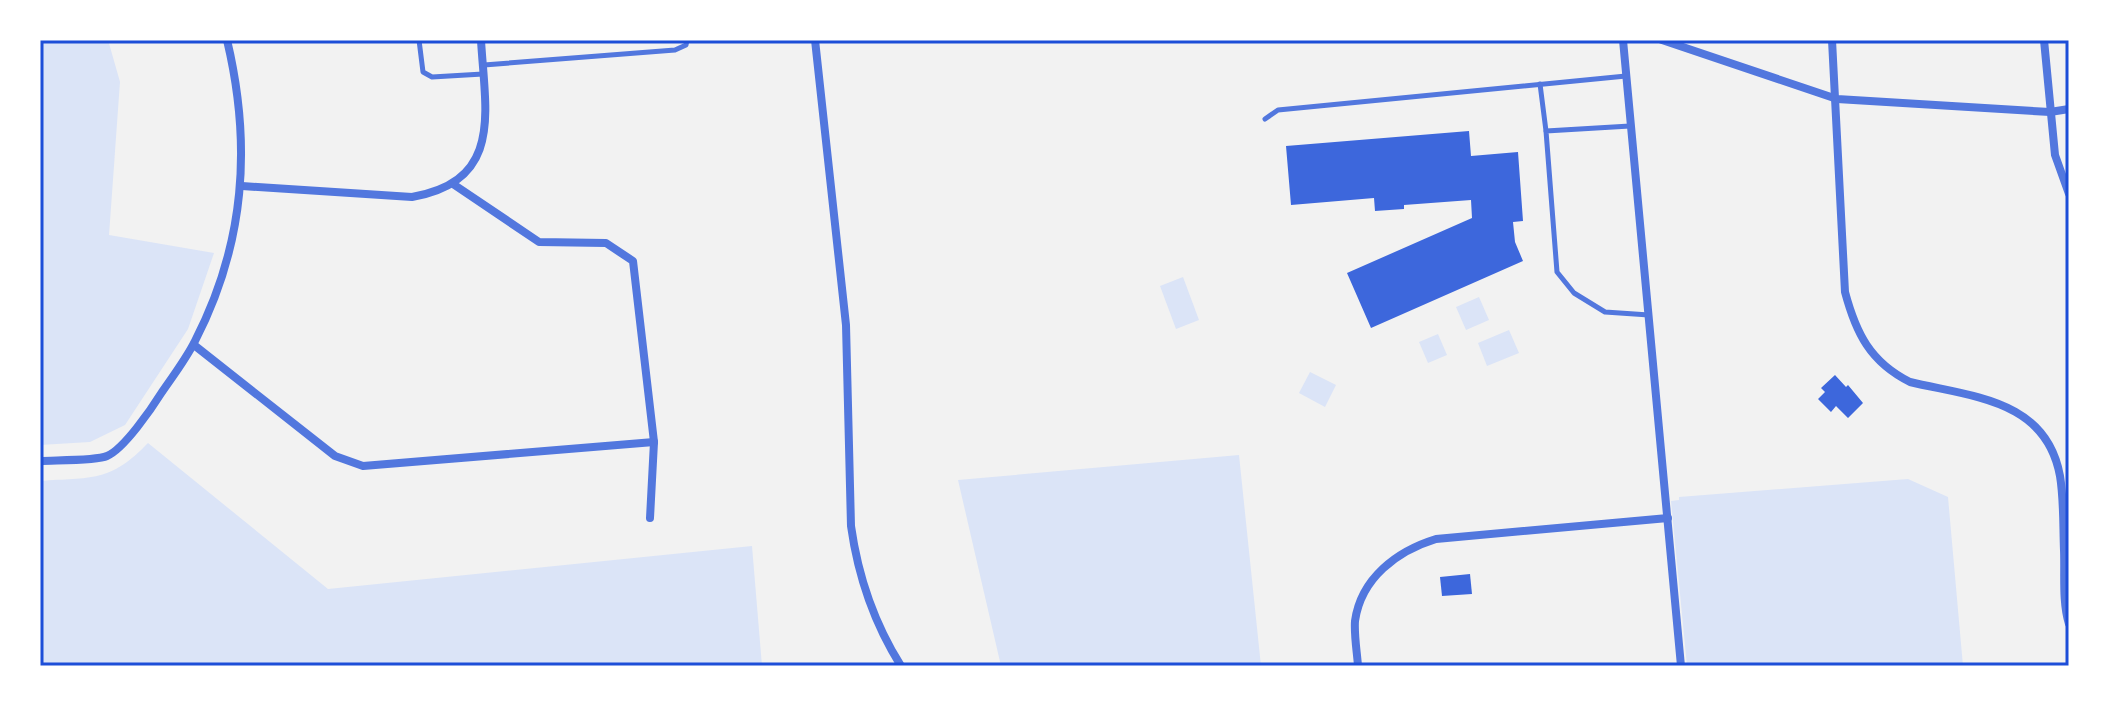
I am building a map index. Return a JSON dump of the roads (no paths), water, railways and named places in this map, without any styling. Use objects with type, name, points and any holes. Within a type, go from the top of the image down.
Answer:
[{"type":"street","points":[[40,461],[107,456],[140,425],[194,345],[212,307],[232,248],[242,186],[242,117],[227,40]]},
{"type":"street","points":[[242,186],[412,197],[433,193],[453,184],[475,161],[487,130],[481,40]]},
{"type":"street","points":[[815,40],[846,325],[851,526],[870,605],[901,666]]},
{"type":"street","points":[[1623,40],[1681,666]]},
{"type":"street","points":[[1662,40],[1837,99],[2050,112],[2069,109]]},
{"type":"street","points":[[1832,40],[1845,292],[1854,326],[1873,355],[1899,377],[2005,404],[2027,418],[2044,436],[2054,453],[2060,477],[2069,624]]},
{"type":"street","points":[[2044,40],[2055,155],[2069,194]]},
{"type":"street","points":[[453,184],[539,242],[606,243],[633,261],[654,442],[650,518]]},
{"type":"street","points":[[194,345],[335,456],[363,466],[654,442]]},
{"type":"street","points":[[1358,666],[1355,623],[1369,584],[1392,559],[1416,545],[1436,539],[1668,518]]},
{"type":"lane","points":[[419,40],[423,72],[432,77],[675,50],[686,45],[687,40]]},
{"type":"lane","points":[[1265,119],[1278,110],[1627,76]]},
{"type":"lane","points":[[1540,84],[1557,272],[1574,293],[1605,312],[1649,315]]},
{"type":"lane","points":[[1546,131],[1631,126]]}]
